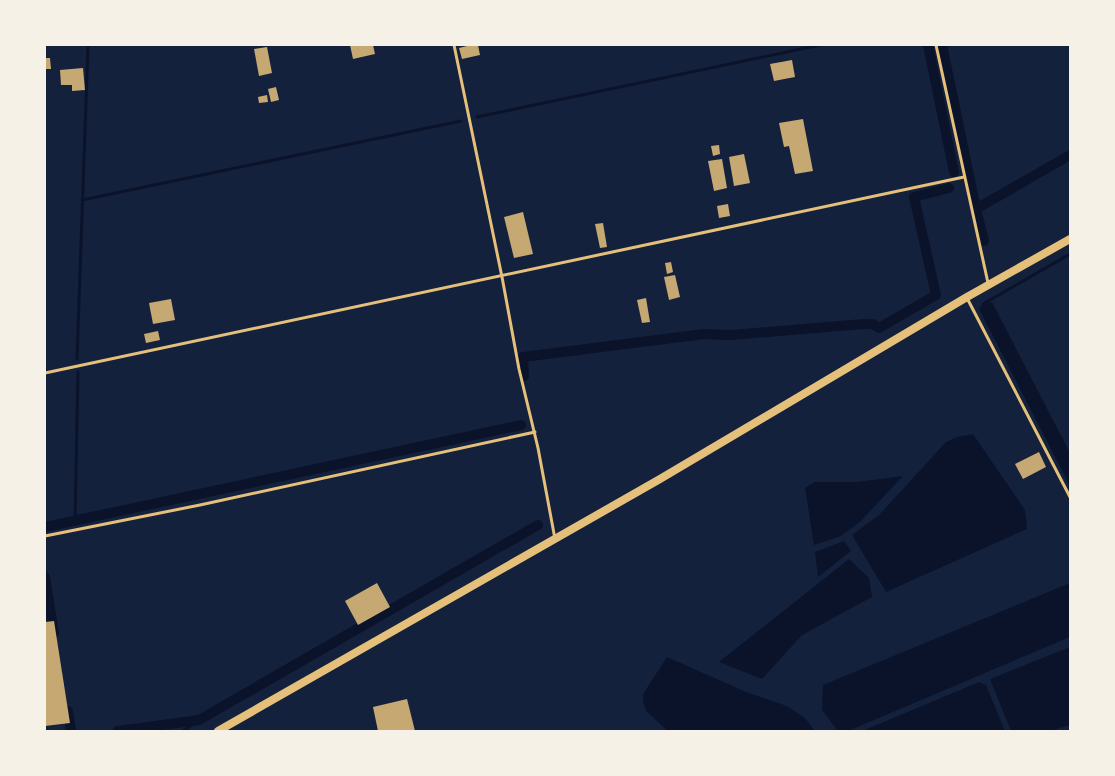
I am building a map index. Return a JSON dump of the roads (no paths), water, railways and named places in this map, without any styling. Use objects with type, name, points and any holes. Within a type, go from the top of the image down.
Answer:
[{"type":"street","points":[[218,731],[660,479],[967,297],[1070,239]]},
{"type":"lane","points":[[454,45],[555,539]]},
{"type":"lane","points":[[936,45],[989,286]]},
{"type":"lane","points":[[45,374],[266,325],[502,277],[964,178]]},
{"type":"lane","points":[[967,297],[1070,497]]},
{"type":"lane","points":[[45,536],[534,432]]},
{"type":"water","points":[[992,302],[1070,453],[1070,486],[979,309],[983,304]]},
{"type":"water","points":[[973,434],[1025,510],[1027,529],[886,592],[852,535],[879,515],[946,442],[957,437]]},
{"type":"water","points":[[903,476],[861,521],[841,536],[814,545],[805,488],[814,482],[857,482]]},
{"type":"water","points":[[844,541],[851,551],[818,577],[815,552]]},
{"type":"water","points":[[849,559],[869,578],[872,597],[802,635],[762,679],[719,662]]},
{"type":"water","points":[[1070,583],[1070,637],[848,731],[838,731],[822,710],[823,685]]},
{"type":"water","points":[[1070,647],[1070,725],[1050,731],[1011,731],[990,679]]},
{"type":"water","points":[[667,657],[746,692],[787,706],[805,718],[815,731],[668,731],[646,711],[643,702],[643,694]]},
{"type":"water","points":[[979,682],[986,685],[1005,731],[862,731]]},
{"type":"waterway","points":[[77,359],[88,45]]},
{"type":"waterway","points":[[477,117],[820,45]]},
{"type":"waterway","points":[[928,45],[954,172]]},
{"type":"waterway","points":[[942,45],[976,209]]},
{"type":"waterway","points":[[82,200],[461,121]]},
{"type":"waterway","points":[[984,241],[976,209],[1070,155]]},
{"type":"waterway","points":[[524,376],[523,357],[704,334],[731,335],[863,324],[873,324],[879,328],[936,295],[914,197],[949,188]]},
{"type":"waterway","points":[[983,304],[1070,254]]},
{"type":"waterway","points":[[75,521],[78,372]]},
{"type":"waterway","points":[[45,527],[521,425]]},
{"type":"waterway","points":[[118,731],[199,720],[538,525]]},
{"type":"waterway","points":[[45,577],[54,633]]},
{"type":"waterway","points":[[68,711],[71,731]]},
{"type":"waterway","points":[[183,731],[199,720]]}]
